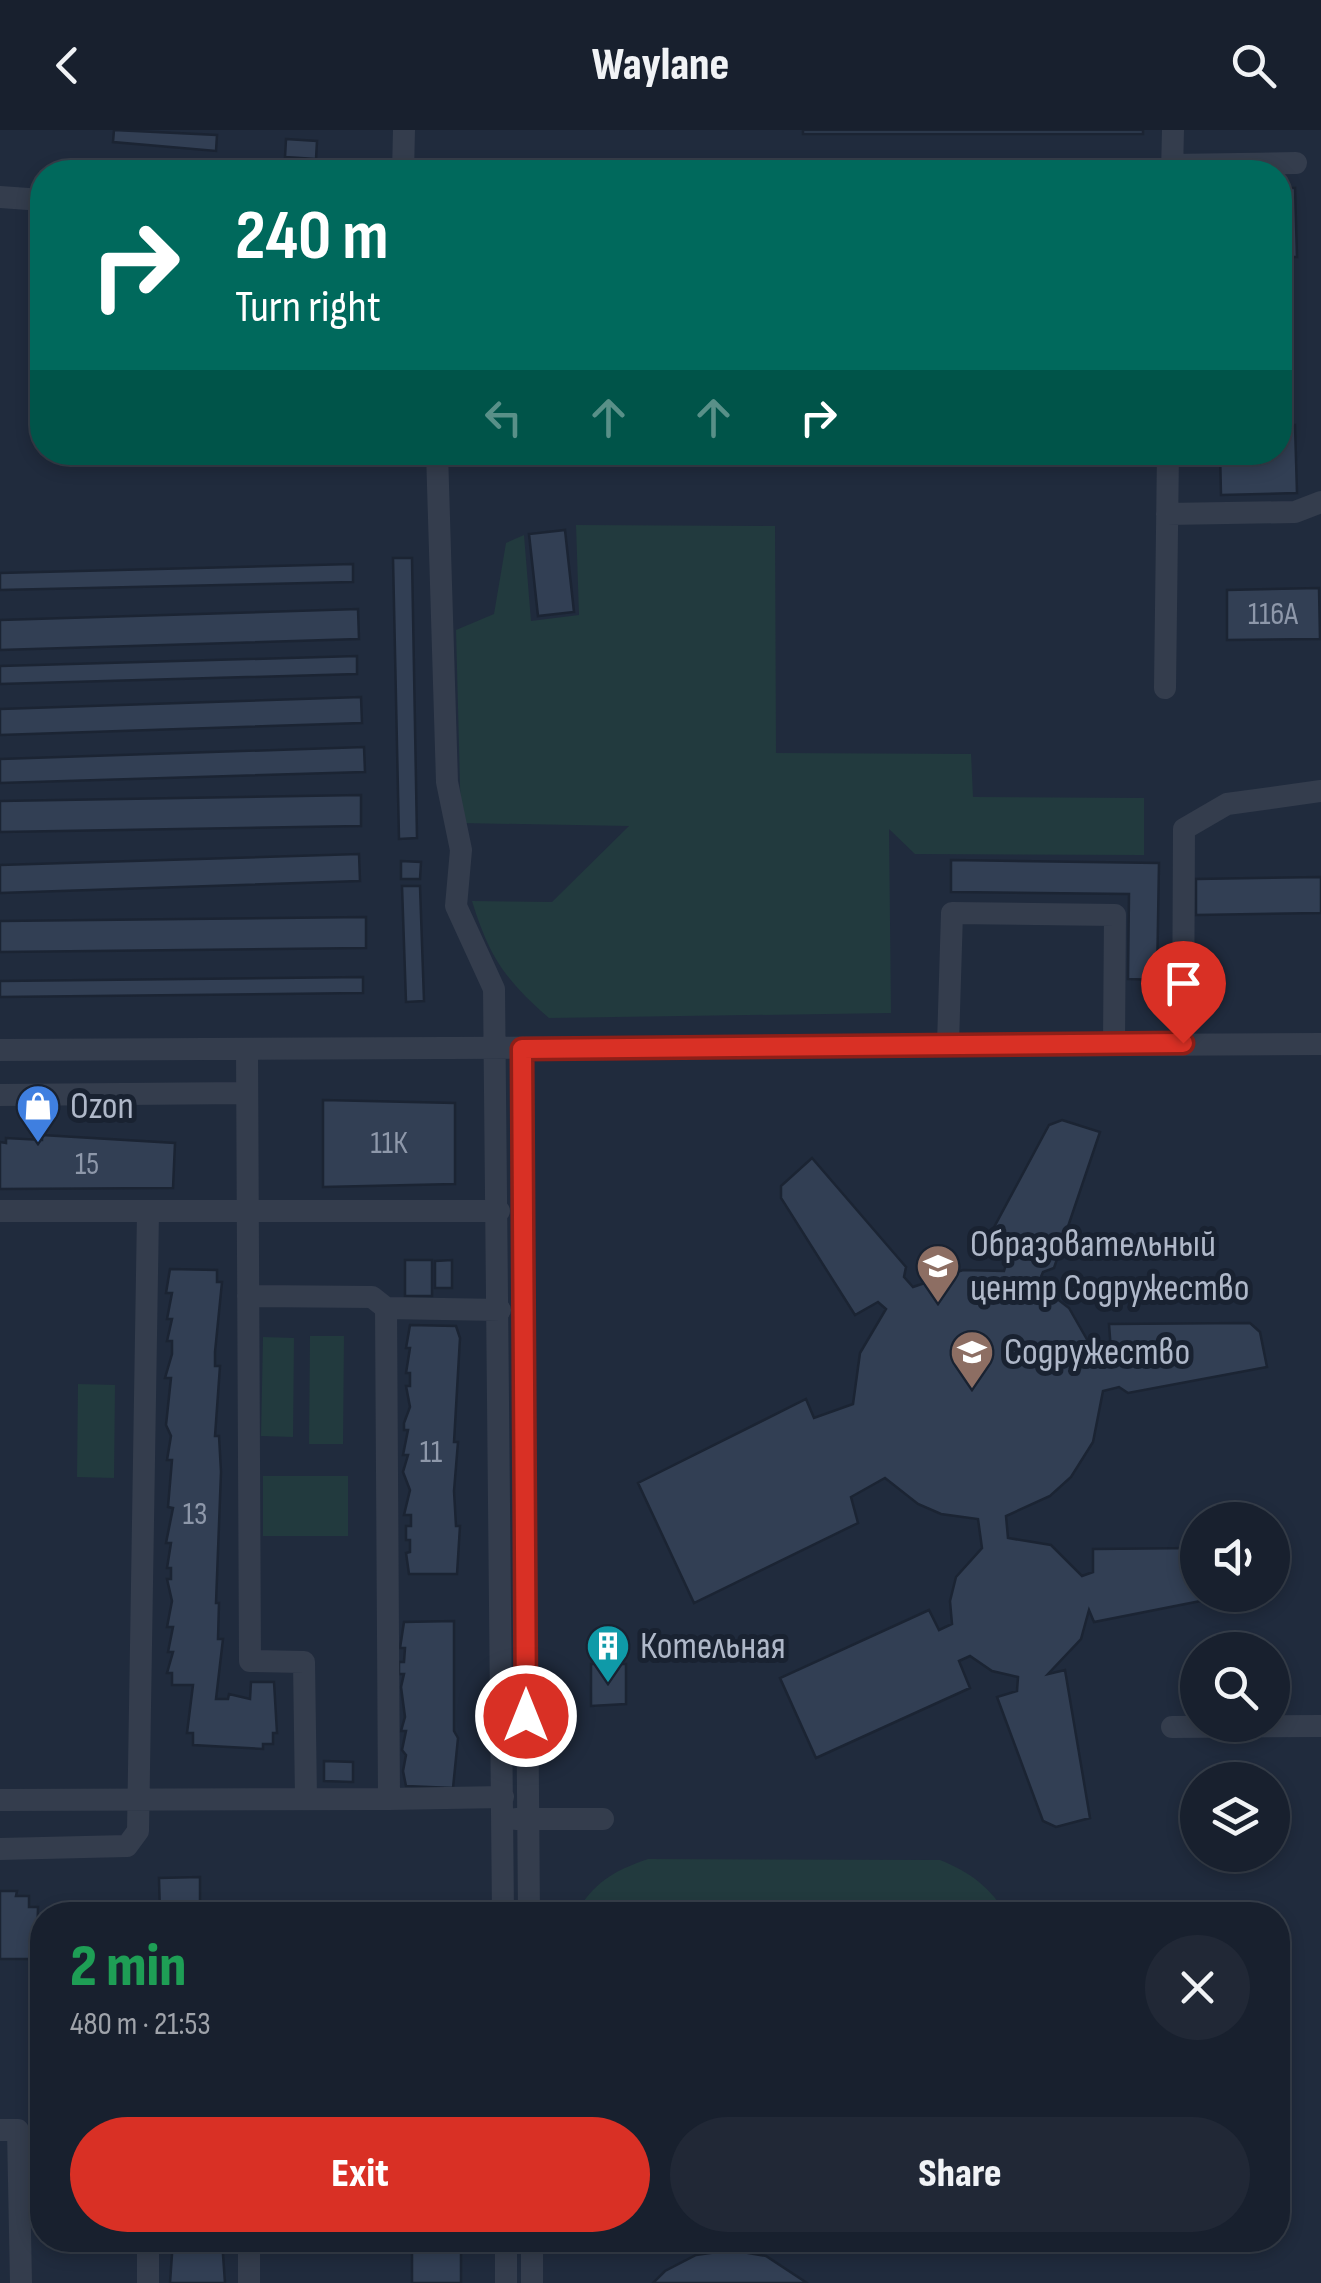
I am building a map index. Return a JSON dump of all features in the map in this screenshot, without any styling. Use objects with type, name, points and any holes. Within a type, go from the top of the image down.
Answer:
[{"type":"street","points":[[403,160],[404,130]]},
{"type":"street","points":[[1172,160],[1173,130]]},
{"type":"street","points":[[1292,164],[1296,164]]},
{"type":"street","points":[[0,197],[30,199]]},
{"type":"street","points":[[436,465],[447,782],[460,850],[456,906],[494,988],[504,1902]]},
{"type":"street","points":[[1165,688],[1168,465]]},
{"type":"street","points":[[1167,514],[1295,512],[1321,502]]},
{"type":"street","points":[[1183,1043],[1184,829],[1227,804],[1321,791]]},
{"type":"street","points":[[948,1044],[952,912],[1114,915],[1114,1043]]},
{"type":"street","points":[[0,1050],[1321,1044]]},
{"type":"street","points":[[522,1049],[529,1902]]},
{"type":"street","points":[[247,1050],[250,1662],[304,1662],[306,1798]]},
{"type":"street","points":[[0,1095],[247,1094]]},
{"type":"street","points":[[0,1211],[499,1211]]},
{"type":"street","points":[[0,1848],[128,1846],[138,1830],[148,1212]]},
{"type":"street","points":[[248,1296],[372,1296],[386,1308],[500,1310]]},
{"type":"street","points":[[386,1308],[389,1799]]},
{"type":"street","points":[[1172,1727],[1321,1726]]},
{"type":"street","points":[[0,1800],[389,1799],[503,1808],[527,1819],[603,1818]]},
{"type":"street","points":[[0,2130],[18,2130],[21,2283]]},
{"type":"street","points":[[148,2252],[148,2283]]},
{"type":"street","points":[[250,2252],[250,2283]]},
{"type":"street","points":[[506,2252],[506,2283]]},
{"type":"street","points":[[532,2252],[532,2283]]},
{"type":"green space","points":[[576,525],[775,526],[776,753],[971,754],[973,797],[1144,798],[1144,855],[915,854],[889,829],[891,1013],[549,1018],[500,966],[472,901],[552,902],[629,826],[461,823],[456,630],[494,614],[506,543],[524,535],[531,621],[579,615]]},
{"type":"green space","points":[[310,1336],[344,1336],[343,1444],[309,1444]]},
{"type":"green space","points":[[263,1337],[294,1338],[293,1437],[261,1436]]},
{"type":"green space","points":[[78,1384],[115,1385],[114,1478],[77,1477]]},
{"type":"green space","points":[[263,1476],[348,1476],[348,1536],[263,1536]]},
{"type":"green space","points":[[648,1859],[940,1860],[978,1881],[998,1902],[584,1902],[605,1880]]},
{"type":"building","points":[[114,130],[217,135],[216,151],[113,142]]},
{"type":"building","points":[[803,130],[1143,130],[1143,134],[803,134]]},
{"type":"building","points":[[286,139],[317,141],[316,159],[285,157]]},
{"type":"building","points":[[1292,188],[1295,188],[1297,257],[1292,257]]},
{"type":"building","points":[[1295,425],[1297,493],[1221,495],[1220,465],[1292,465]]},
{"type":"building","points":[[565,530],[574,612],[538,616],[529,534]]},
{"type":"building","points":[[393,558],[412,558],[417,838],[399,839]]},
{"type":"building","points":[[353,564],[353,582],[0,590],[0,573]]},
{"type":"building","points":[[1319,588],[1320,639],[1227,640],[1227,590]]},
{"type":"building","points":[[358,609],[359,639],[0,650],[0,620]]},
{"type":"building","points":[[357,656],[357,674],[0,684],[0,666]]},
{"type":"building","points":[[361,697],[362,723],[0,735],[0,709]]},
{"type":"building","points":[[364,747],[365,772],[0,783],[0,759]]},
{"type":"building","points":[[361,795],[361,826],[0,832],[0,801]]},
{"type":"building","points":[[359,854],[360,881],[0,893],[0,865]]},
{"type":"building","points":[[951,860],[1159,863],[1157,980],[1128,979],[1129,894],[951,892]]},
{"type":"building","points":[[401,861],[421,862],[420,879],[401,879]]},
{"type":"building","points":[[1321,877],[1321,913],[1196,915],[1196,879]]},
{"type":"building","points":[[402,886],[420,886],[424,1001],[406,1002]]},
{"type":"building","points":[[366,917],[366,948],[0,952],[0,921]]},
{"type":"building","points":[[363,977],[363,993],[0,997],[0,981]]},
{"type":"building","points":[[323,1100],[455,1103],[455,1184],[323,1187]]},
{"type":"building","points":[[1062,1120],[1100,1132],[1054,1268],[1043,1272],[1038,1284],[1069,1308],[1097,1357],[1111,1351],[1109,1324],[1250,1323],[1260,1332],[1267,1367],[1128,1393],[1119,1387],[1103,1391],[1093,1442],[1071,1477],[1050,1496],[1006,1516],[1008,1538],[1051,1545],[1082,1576],[1093,1572],[1093,1549],[1180,1548],[1180,1605],[1094,1622],[1089,1610],[1081,1639],[1048,1674],[1065,1670],[1090,1818],[1056,1827],[1043,1821],[997,1697],[1017,1691],[1018,1677],[992,1671],[970,1656],[959,1661],[970,1688],[816,1758],[780,1678],[929,1610],[939,1630],[952,1624],[950,1601],[956,1577],[982,1548],[978,1519],[941,1514],[918,1504],[885,1478],[851,1497],[858,1523],[694,1603],[638,1483],[806,1399],[814,1418],[853,1404],[860,1353],[886,1309],[878,1302],[855,1315],[781,1198],[781,1186],[812,1158],[906,1267],[904,1277],[913,1287],[963,1270],[1004,1271],[1008,1258],[984,1246],[1049,1125]]},
{"type":"building","points":[[42,1135],[175,1143],[173,1188],[0,1189],[0,1142],[6,1143],[6,1138],[42,1140]]},
{"type":"building","points":[[405,1260],[432,1260],[432,1296],[405,1296]]},
{"type":"building","points":[[452,1260],[452,1288],[435,1288],[435,1261]]},
{"type":"building","points":[[170,1269],[217,1270],[217,1282],[222,1282],[215,1352],[215,1366],[220,1366],[215,1436],[219,1436],[221,1472],[216,1603],[218,1639],[223,1639],[216,1699],[228,1699],[229,1694],[250,1699],[251,1682],[274,1682],[277,1733],[273,1733],[273,1744],[263,1744],[263,1749],[193,1745],[193,1733],[187,1733],[193,1685],[172,1685],[172,1673],[167,1673],[173,1652],[168,1652],[173,1627],[167,1627],[172,1601],[167,1579],[171,1579],[171,1568],[167,1568],[171,1543],[166,1543],[173,1508],[168,1507],[172,1460],[167,1460],[171,1436],[166,1425],[171,1378],[165,1378],[172,1354],[172,1341],[167,1341],[172,1319],[167,1319],[172,1293],[166,1293]]},
{"type":"building","points":[[410,1325],[456,1326],[460,1338],[454,1442],[458,1442],[456,1526],[460,1526],[457,1574],[409,1574],[406,1553],[410,1552],[410,1540],[406,1540],[406,1526],[411,1526],[411,1515],[404,1515],[410,1490],[403,1472],[408,1455],[403,1455],[408,1430],[404,1430],[404,1423],[410,1407],[406,1386],[410,1386],[410,1373],[406,1373],[410,1348],[406,1348]]},
{"type":"building","points":[[454,1621],[454,1731],[458,1738],[453,1788],[406,1786],[406,1755],[402,1750],[406,1731],[401,1731],[405,1717],[401,1687],[404,1674],[399,1674],[399,1662],[404,1662],[405,1648],[400,1648],[404,1622]]},
{"type":"building","name":"Котельная","points":[[591,1664],[626,1664],[626,1704],[591,1706]]},
{"type":"building","points":[[324,1761],[353,1762],[353,1782],[324,1781]]},
{"type":"building","points":[[200,1877],[200,1902],[160,1902],[159,1878]]},
{"type":"building","points":[[0,1891],[17,1891],[16,1896],[29,1896],[30,1959],[0,1959]]},
{"type":"building","points":[[172,2252],[223,2252],[225,2283],[170,2283]]},
{"type":"building","points":[[412,2252],[461,2252],[461,2283],[412,2283]]},
{"type":"building","points":[[743,2252],[766,2256],[807,2283],[653,2283],[665,2271],[696,2255]]},
{"type":"place","name":"Ozon","points":[[38,1144]]},
{"type":"place","name":"Образовательный центр Содружество","points":[[938,1304]]},
{"type":"place","name":"Содружество","points":[[972,1390]]},
{"type":"place","name":"Котельная","points":[[608,1684]]},
{"type":"route","points":[[526,1716],[522,1049],[1183,1043]]}]
